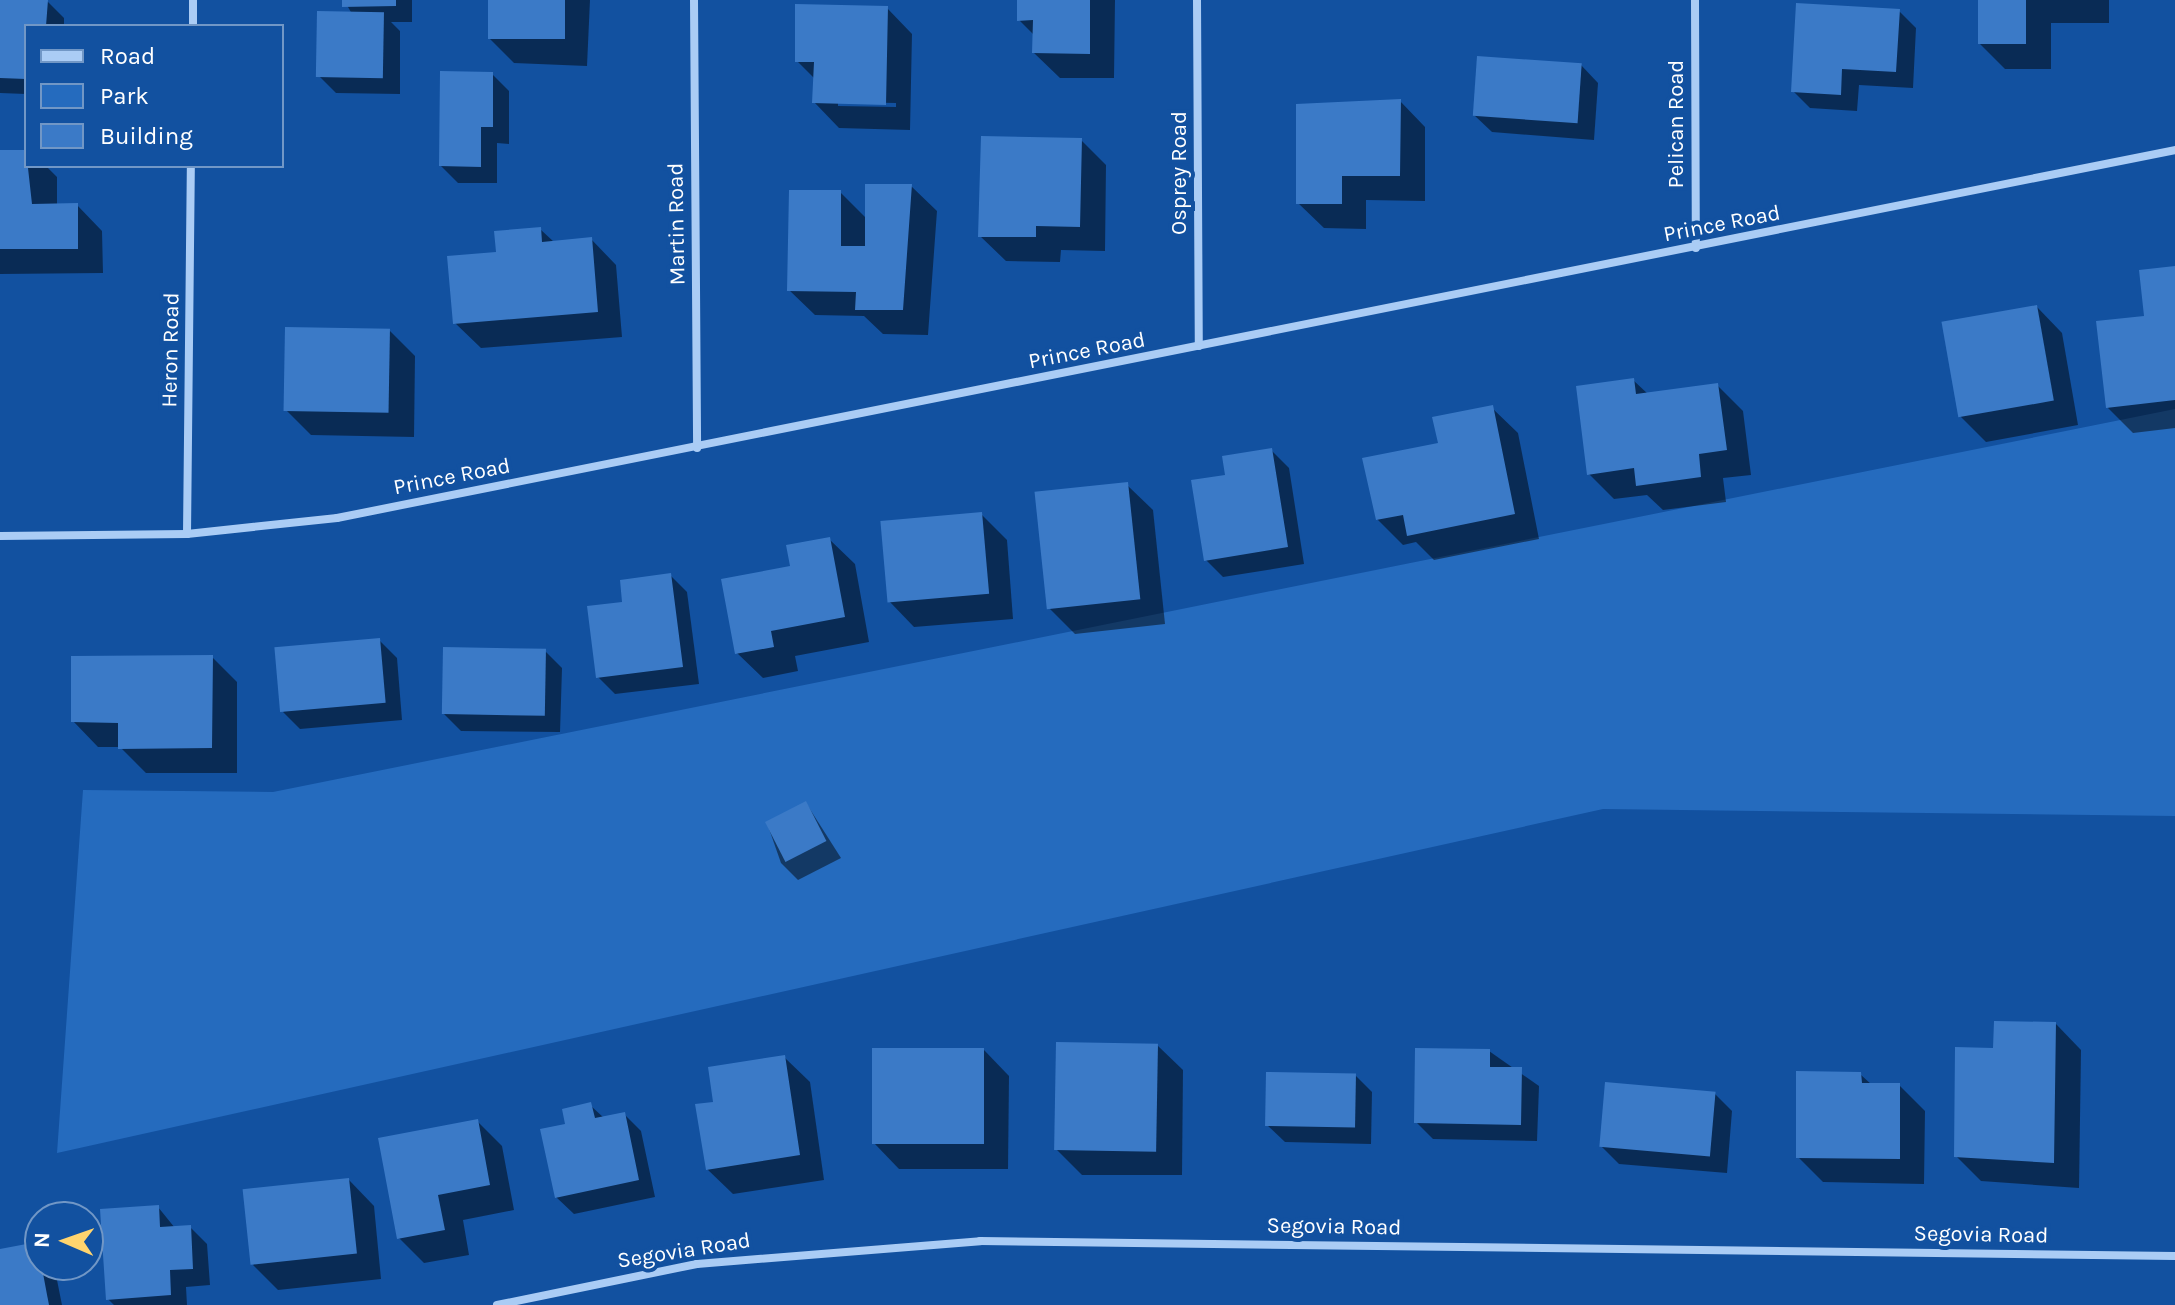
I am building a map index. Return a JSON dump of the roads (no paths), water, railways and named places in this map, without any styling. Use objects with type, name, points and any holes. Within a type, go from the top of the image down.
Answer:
[{"type":"street","points":[[193,0],[193,24]]},
{"type":"street","name":"Martin Road","points":[[694,0],[697,448]]},
{"type":"street","name":"Osprey Road","points":[[1197,0],[1199,346]]},
{"type":"street","name":"Pelican Road","points":[[1695,0],[1696,248]]},
{"type":"street","name":"Prince Road","points":[[0,536],[187,534],[337,518],[2175,150]]},
{"type":"street","name":"Heron Road","points":[[187,534],[191,168]]},
{"type":"street","name":"Segovia Road","points":[[497,1305],[697,1264],[980,1241],[2175,1256]]}]
